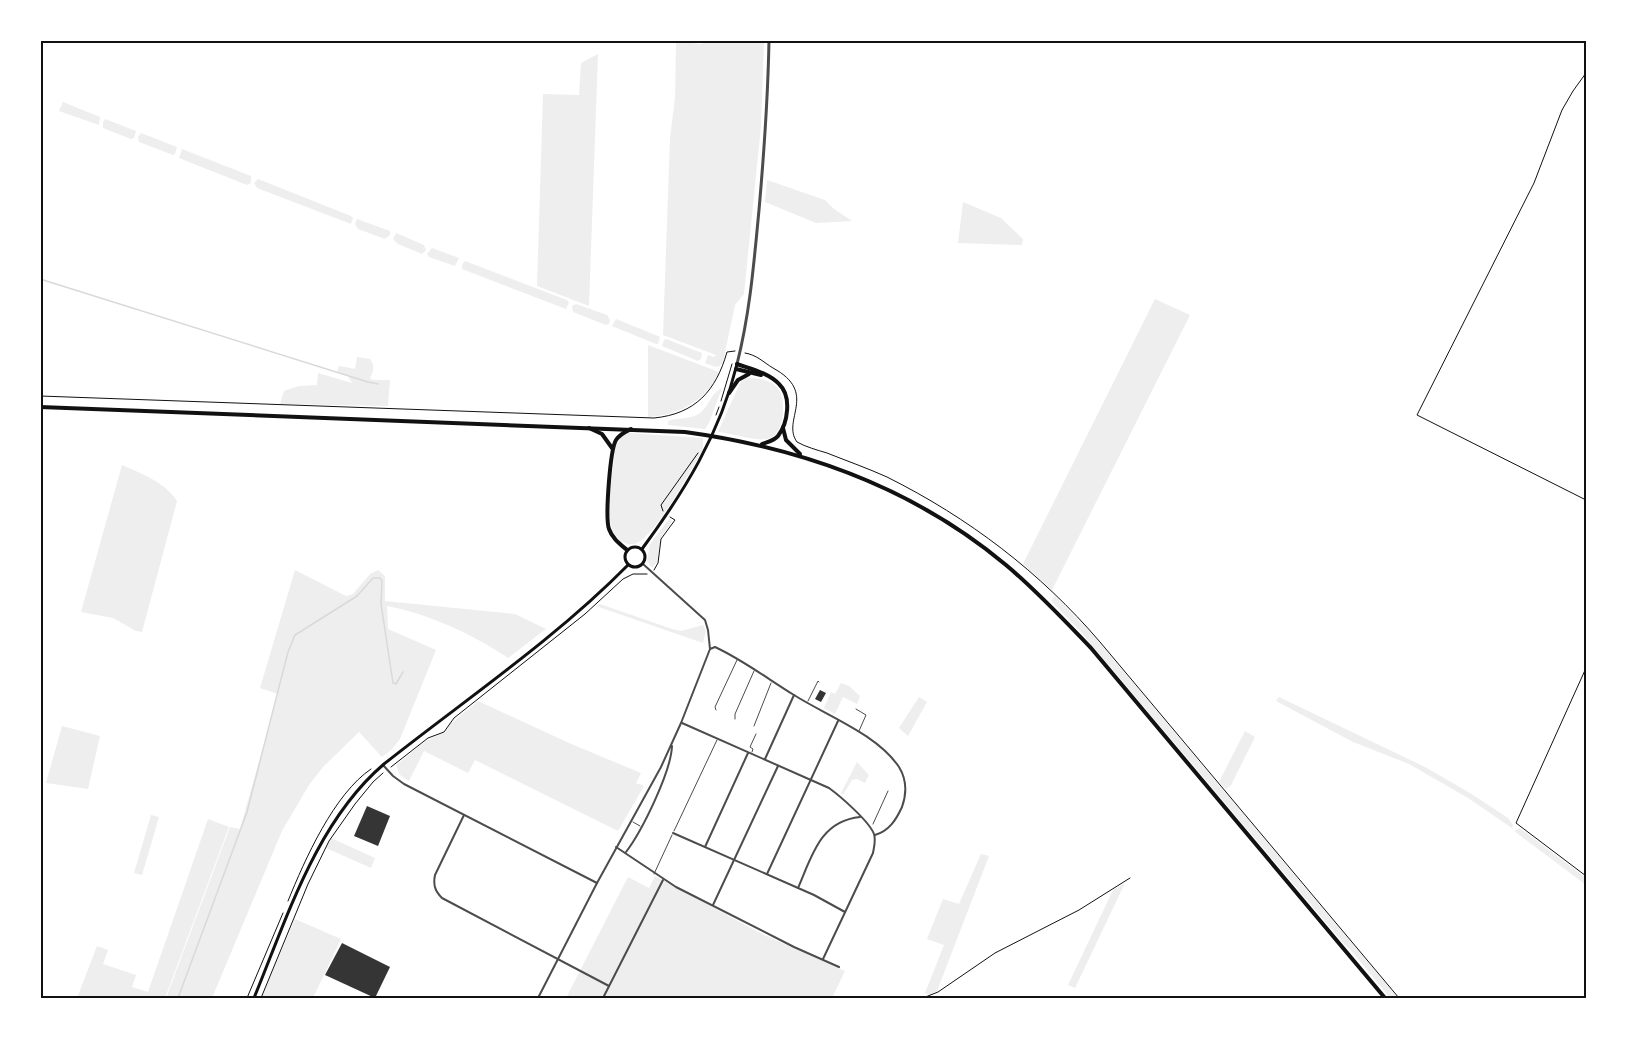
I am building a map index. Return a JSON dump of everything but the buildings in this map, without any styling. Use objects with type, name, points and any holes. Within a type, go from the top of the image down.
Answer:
[{"type":"main road","points":[[735,365],[749,374],[768,376]]},
{"type":"main road","points":[[735,365],[768,376],[785,390],[788,405],[783,426],[777,438],[761,444]]},
{"type":"main road","points":[[642,549],[671,510],[708,446],[729,393],[735,365]]},
{"type":"main road","points":[[729,393],[738,380],[749,374]]},
{"type":"main road","points":[[40,406],[685,432],[761,444],[803,456],[872,482],[914,503],[959,530],[1005,564],[1049,603],[1091,648],[1385,999]]},
{"type":"main road","points":[[783,426],[786,440],[803,456]]},
{"type":"main road","points":[[589,428],[602,434],[612,449]]},
{"type":"main road","points":[[627,550],[613,538],[608,528],[612,449],[618,437],[632,429]]},
{"type":"main road","points":[[634,547],[642,549],[645,556],[643,564],[635,568],[628,565],[624,558],[627,550],[634,547]]},
{"type":"main road","points":[[254,999],[319,846],[352,797],[383,765],[551,634],[628,565]]},
{"type":"street","points":[[735,365],[747,324],[754,270],[766,120],[769,40]]},
{"type":"street","points":[[538,999],[616,847],[661,767],[710,649],[705,620],[643,564]]},
{"type":"street","points":[[710,649],[715,647],[737,659],[875,742],[891,757],[902,773],[906,786],[904,800],[893,823],[887,830],[875,835]]},
{"type":"street","points":[[765,759],[794,695]]},
{"type":"street","points":[[767,874],[839,721]]},
{"type":"street","points":[[681,723],[811,779],[842,797],[870,826],[875,835],[873,853],[823,959]]},
{"type":"street","points":[[626,852],[641,827],[666,769],[672,744]]},
{"type":"street","points":[[705,847],[750,753]]},
{"type":"street","points":[[383,765],[404,784],[597,883]]},
{"type":"street","points":[[713,905],[779,765]]},
{"type":"street","points":[[661,767],[666,769]]},
{"type":"street","points":[[850,818],[853,810]]},
{"type":"street","points":[[464,815],[435,875],[434,885],[438,894],[609,986]]},
{"type":"street","points":[[798,888],[822,835],[850,818],[860,817]]},
{"type":"street","points":[[673,833],[798,888],[845,912]]},
{"type":"street","points":[[616,847],[663,880],[768,935],[839,967]]},
{"type":"street","points":[[603,999],[663,880]]},
{"type":"lane","points":[[716,710],[715,707],[737,659]]},
{"type":"lane","points":[[735,719],[735,714],[755,670]]},
{"type":"lane","points":[[754,726],[772,681]]},
{"type":"lane","points":[[807,702],[819,682]]},
{"type":"lane","points":[[856,709],[866,715],[858,732]]},
{"type":"lane","points":[[750,753],[753,749],[750,747],[756,734]]},
{"type":"lane","points":[[654,874],[717,740]]},
{"type":"lane","points":[[873,824],[888,791]]},
{"type":"lane","points":[[631,821],[641,827]]},
{"type":"path","points":[[1587,73],[1573,91],[1563,110],[1534,183],[1417,414],[1587,500]]},
{"type":"path","points":[[40,396],[654,418],[675,414],[699,401],[718,378],[727,352],[735,351]]},
{"type":"path","points":[[745,352],[756,355],[785,375],[791,382],[797,395],[793,430],[797,442],[877,473],[939,505],[1011,555],[1057,596],[1100,642],[1400,999]]},
{"type":"path","points":[[715,417],[735,365]]},
{"type":"path","points":[[664,512],[661,510],[661,505],[702,448]]},
{"type":"path","points":[[393,765],[428,738],[444,732],[454,718],[563,632],[630,575],[653,572],[658,563],[661,539],[675,520],[670,517]]},
{"type":"path","points":[[1587,668],[1516,823],[1587,876]]},
{"type":"path","points":[[261,999],[308,884],[329,841],[355,804],[379,776]]},
{"type":"path","points":[[923,999],[938,992],[995,953],[1079,910],[1130,878]]},
{"type":"shaded area","points":[[676,41],[699,44],[716,41],[764,41],[761,126],[744,294],[735,305],[723,362],[716,367],[705,363],[708,355],[714,357],[716,355],[663,335]]},
{"type":"shaded area","points":[[598,54],[589,306],[537,286],[543,94],[579,95],[581,63]]},
{"type":"shaded area","points":[[63,102],[100,117],[99,125],[59,111]]},
{"type":"shaded area","points":[[105,119],[136,131],[134,138],[131,139],[103,128]]},
{"type":"shaded area","points":[[141,133],[177,147],[175,154],[139,142],[138,137]]},
{"type":"shaded area","points":[[182,149],[251,176],[251,183],[247,185],[179,158]]},
{"type":"shaded area","points":[[258,179],[351,216],[353,218],[351,224],[257,188],[254,183]]},
{"type":"shaded area","points":[[767,180],[825,200],[852,221],[816,223],[765,202]]},
{"type":"shaded area","points":[[963,202],[1001,218],[1023,239],[1022,245],[958,243]]},
{"type":"shaded area","points":[[357,219],[390,231],[390,235],[385,239],[358,229],[355,224]]},
{"type":"shaded area","points":[[396,233],[424,245],[426,250],[422,254],[398,244],[393,239]]},
{"type":"shaded area","points":[[432,248],[459,258],[455,266],[429,257],[427,254]]},
{"type":"shaded area","points":[[465,261],[567,300],[569,303],[566,309],[462,269]]},
{"type":"shaded area","points":[[1155,299],[1190,315],[1052,590],[1023,564]]},
{"type":"shaded area","points":[[576,304],[607,315],[610,320],[609,324],[606,325],[573,312],[572,306]]},
{"type":"shaded area","points":[[616,319],[660,337],[658,344],[612,326]]},
{"type":"shaded area","points":[[666,339],[702,353],[701,359],[698,361],[662,346]]},
{"type":"shaded area","points":[[648,345],[719,372],[719,374],[706,392],[689,405],[670,413],[648,417]]},
{"type":"shaded area","points":[[357,357],[370,359],[373,368],[370,378],[390,380],[388,406],[280,404],[284,391],[299,386],[317,385],[318,373],[352,383],[348,376],[337,372],[339,366],[355,369]]},
{"type":"shaded area","points":[[746,378],[770,382],[780,392],[783,414],[779,429],[770,438],[752,439],[718,432],[740,383]]},
{"type":"shaded area","points":[[722,388],[705,429],[668,425],[668,421],[699,414],[715,393]]},
{"type":"shaded area","points":[[628,433],[703,438],[703,449],[671,503],[651,531],[633,544],[626,544],[614,533],[609,508],[615,451],[619,440]]},
{"type":"shaded area","points":[[122,465],[160,484],[177,501],[142,632],[113,618],[81,612]]},
{"type":"shaded area","points":[[670,518],[672,522],[661,537],[657,562],[652,568],[647,561],[650,544]]},
{"type":"shaded area","points":[[295,570],[346,596],[353,594],[370,574],[378,570],[385,576],[385,601],[515,614],[546,629],[508,658],[481,641],[450,626],[387,606],[388,629],[436,650],[400,739],[382,757],[359,732],[323,767],[309,785],[282,831],[212,998],[166,998],[230,827],[240,829],[278,694],[260,688]]},
{"type":"shaded area","points":[[1055,596],[1092,634],[1398,998],[1390,998],[1080,631],[1051,601]]},
{"type":"shaded area","points":[[600,604],[681,631],[703,625],[706,631],[703,643],[596,606]]},
{"type":"shaded area","points":[[841,683],[849,686],[860,696],[857,704],[843,697],[835,714],[824,708],[831,692],[835,694]]},
{"type":"shaded area","points":[[919,697],[927,702],[908,736],[899,728]]},
{"type":"shaded area","points":[[1279,697],[1425,767],[1508,818],[1513,825],[1512,828],[1468,798],[1409,764],[1353,742],[1276,701]]},
{"type":"shaded area","points":[[478,701],[641,773],[636,783],[644,786],[618,831],[475,760],[468,773],[424,751],[409,781],[400,775],[396,765],[427,740],[445,732],[450,724]]},
{"type":"shaded area","points":[[62,726],[100,736],[88,789],[46,783]]},
{"type":"shaded area","points":[[1245,731],[1255,737],[1231,785],[1226,789],[1219,782]]},
{"type":"shaded area","points":[[857,762],[869,775],[865,783],[857,779],[852,780],[843,795],[841,793]]},
{"type":"shaded area","points":[[151,815],[159,817],[142,875],[134,873]]},
{"type":"shaded area","points":[[208,819],[229,827],[165,998],[77,998],[97,946],[108,950],[103,964],[136,975],[132,987],[148,992]]},
{"type":"shaded area","points":[[1520,828],[1586,878],[1586,885],[1514,831]]},
{"type":"shaded area","points":[[331,838],[375,858],[371,868],[326,848]]},
{"type":"shaded area","points":[[981,854],[989,856],[937,991],[930,995],[925,993],[944,945],[927,939],[943,899],[959,904]]},
{"type":"shaded area","points":[[655,876],[764,935],[845,971],[832,998],[566,998],[628,877],[649,888]]},
{"type":"shaded area","points":[[1125,883],[1075,988],[1068,985],[1113,890]]},
{"type":"shaded area","points":[[295,919],[341,939],[313,998],[261,998]]},
{"type":"waterway","points":[[40,279],[378,384]]},
{"type":"waterway","points":[[178,998],[247,812],[288,652],[295,635],[357,596],[373,578],[380,578],[382,581],[381,604],[393,683],[396,684],[403,672]]}]
